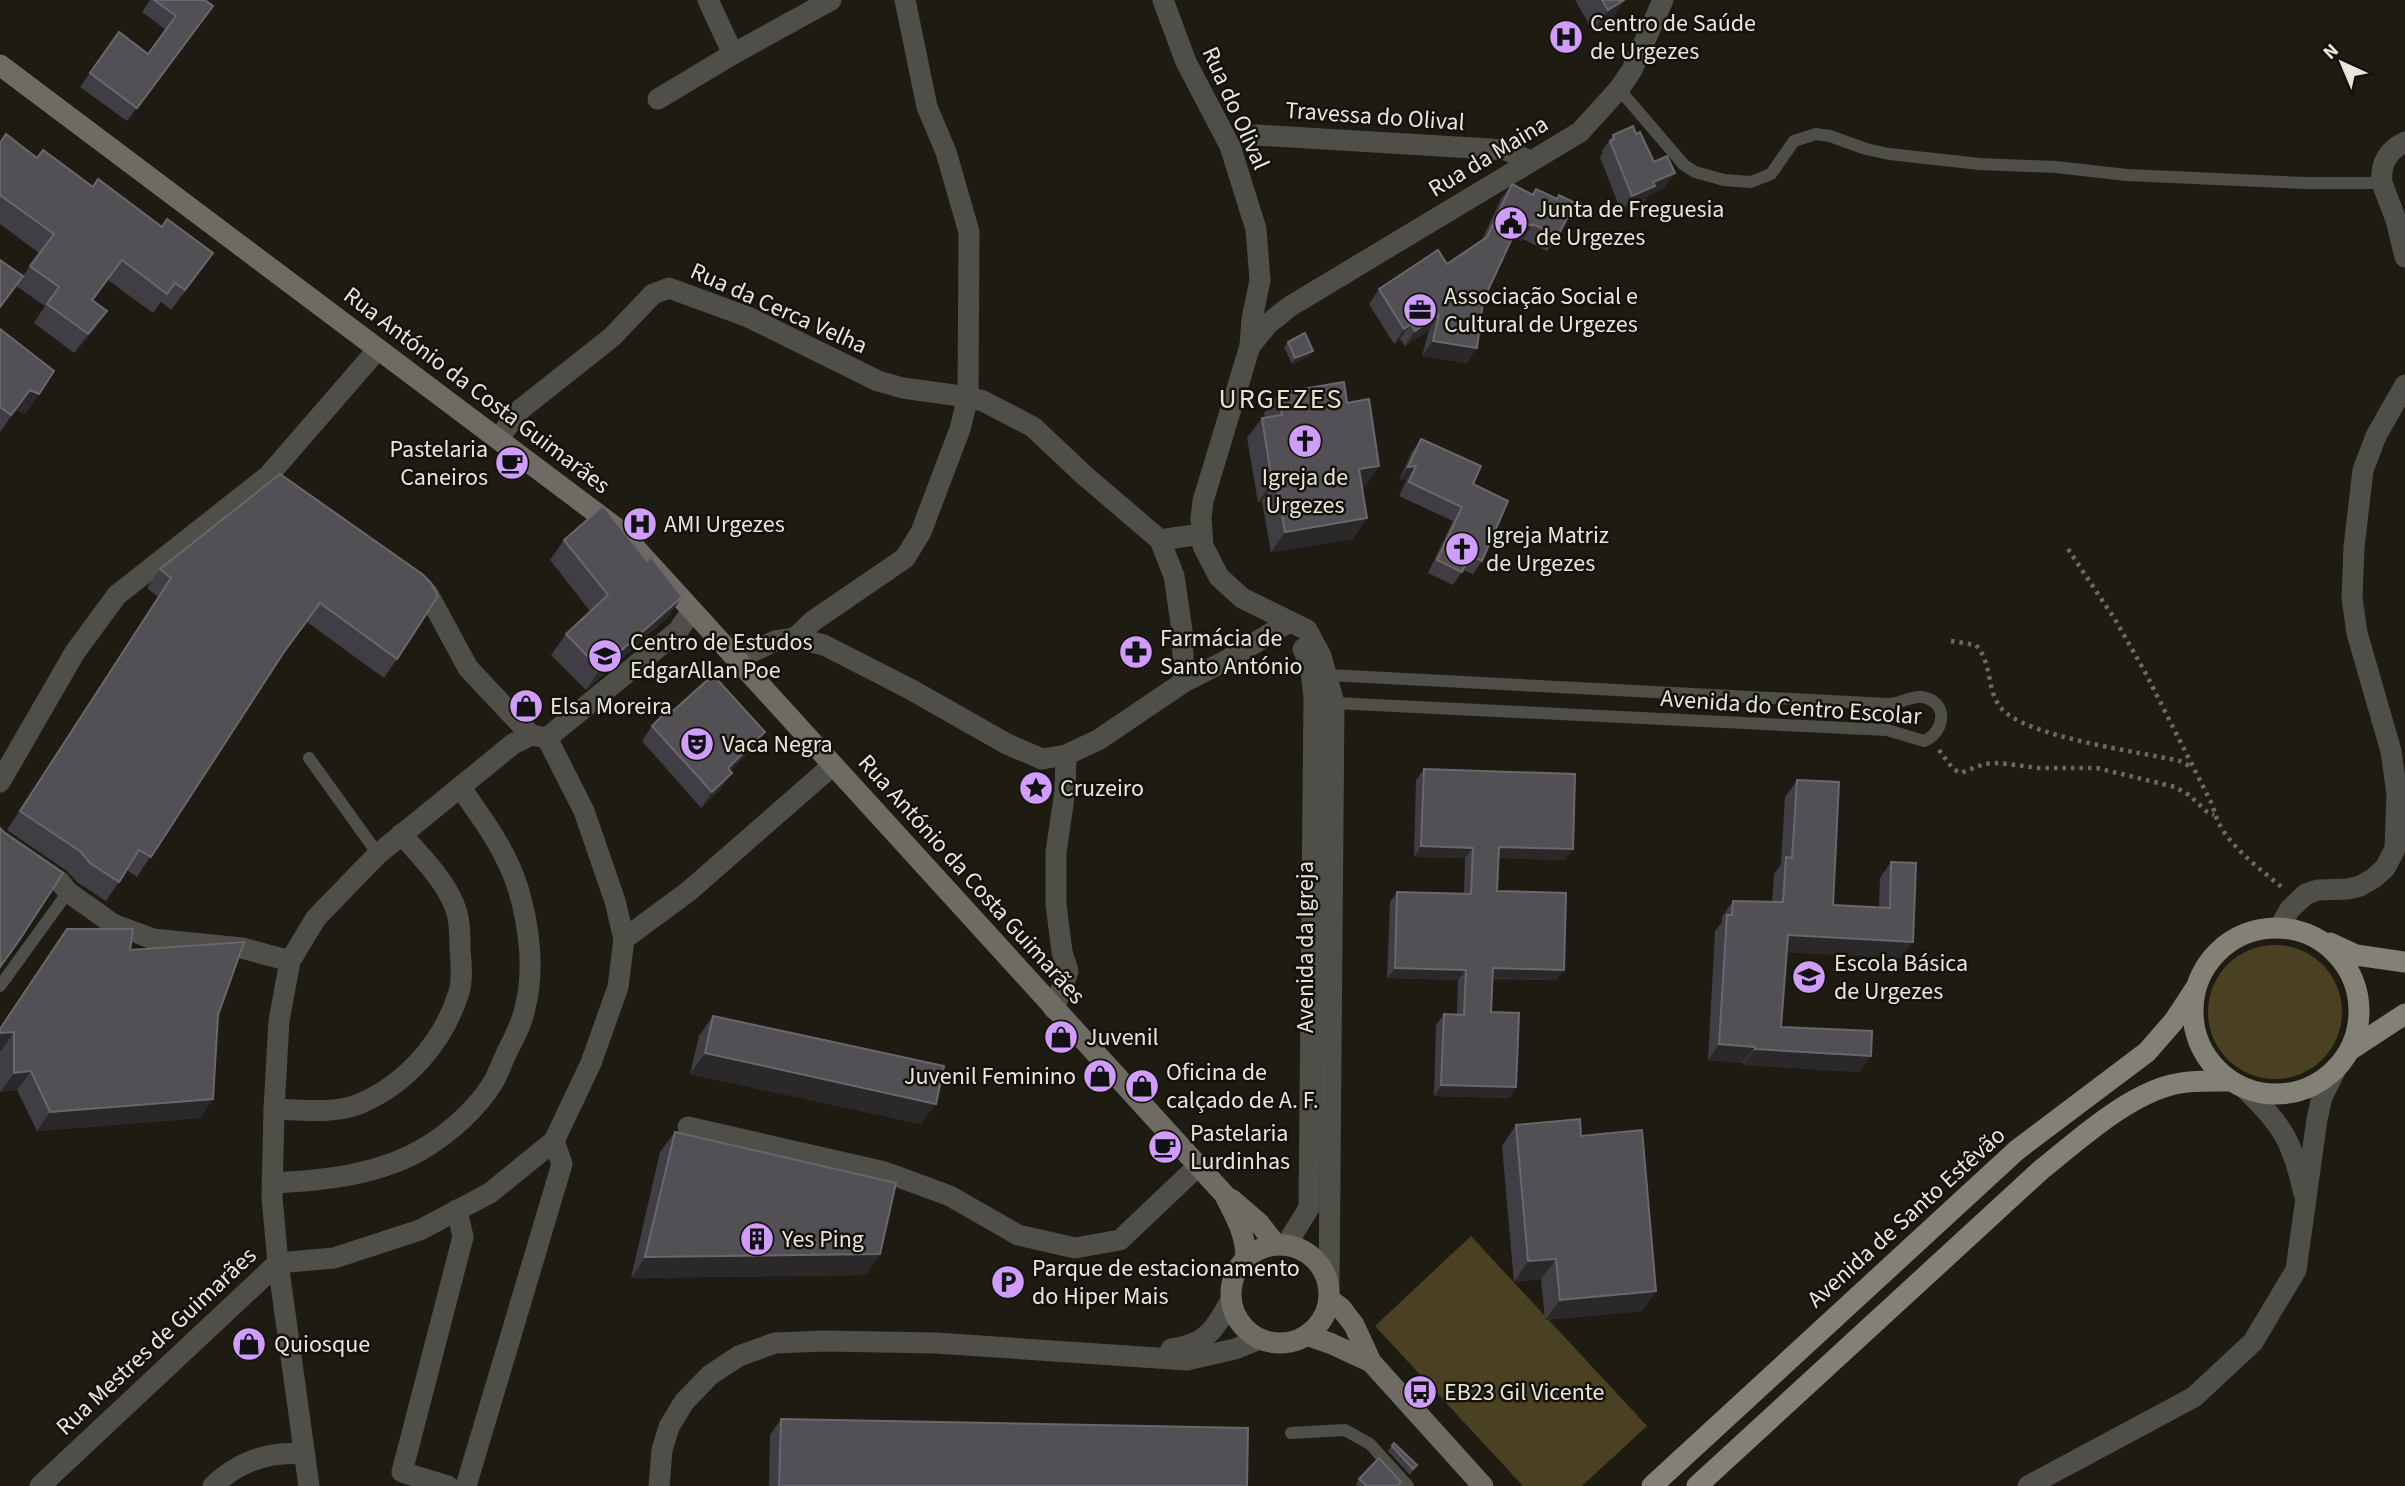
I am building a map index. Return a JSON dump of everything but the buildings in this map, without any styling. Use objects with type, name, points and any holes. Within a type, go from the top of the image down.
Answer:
[{"type":"main road","name":"Rua António da Costa Guimarães","points":[[1,67],[620,530],[1224,1194],[1241,1227],[1246,1245],[1246,1259]]},
{"type":"main road","points":[[2237,1085],[2211,1063],[2200,1047],[2194,1028],[2192,1009],[2195,989],[2201,974],[2220,949],[2248,933],[2279,928],[2302,932],[2356,955],[2405,962]]},
{"type":"main road","points":[[2313,937],[2329,947],[2341,960],[2351,975],[2357,993],[2357,1028],[2343,1059]]},
{"type":"main road","name":"Avenida de Santo Estêvão","points":[[1652,1486],[2017,1150],[2147,1052],[2174,1021],[2195,989]]},
{"type":"main road","points":[[1697,1486],[2042,1169],[2132,1103],[2165,1086],[2185,1082],[2237,1085],[2270,1094],[2295,1092],[2318,1083],[2343,1059],[2405,1014]]},
{"type":"main road","points":[[1224,1194],[1281,1245]]},
{"type":"main road","points":[[1281,1245],[1301,1250],[1315,1259],[1324,1273],[1329,1294],[1325,1313],[1318,1325],[1307,1335],[1292,1342],[1276,1343],[1260,1339],[1246,1330],[1236,1316],[1231,1300],[1232,1284],[1237,1270],[1246,1259],[1260,1249],[1281,1245]]},
{"type":"main road","points":[[1329,1294],[1354,1325],[1371,1362],[1483,1486]]},
{"type":"main road","points":[[1307,1335],[1371,1362]]},
{"type":"street","points":[[708,0],[733,54]]},
{"type":"street","points":[[657,99],[831,0]]},
{"type":"street","points":[[795,638],[813,621],[905,558],[921,532],[960,429],[968,397],[969,232],[946,152],[927,107],[905,0]]},
{"type":"street","name":"Rua do Olival","points":[[1163,0],[1186,62],[1230,146],[1256,229],[1260,280],[1250,346]]},
{"type":"street","name":"Rua da Maina","points":[[1219,577],[1209,562],[1201,534],[1201,518],[1206,490],[1250,346],[1268,324],[1289,307],[1580,132],[1619,89],[1632,70],[1663,0]]},
{"type":"street","name":"Travessa do Olival","points":[[1256,135],[1506,150],[1530,160]]},
{"type":"street","points":[[2405,142],[2389,153],[2383,163],[2382,183],[2396,220],[2405,257]]},
{"type":"street","points":[[1260,280],[1272,295],[1289,307]]},
{"type":"street","name":"Rua da Cerca Velha","points":[[498,439],[521,409],[611,337],[653,294],[669,288],[748,317],[878,381],[903,388],[983,401],[1033,427],[1160,540]]},
{"type":"street","points":[[0,782],[75,652],[117,595],[268,476],[378,349]]},
{"type":"street","points":[[2279,928],[2298,900],[2306,894],[2318,890],[2360,886],[2385,868],[2395,849],[2397,794],[2391,751],[2357,633],[2352,598],[2354,547],[2363,470],[2376,436],[2405,385]]},
{"type":"street","points":[[268,476],[289,491]]},
{"type":"street","points":[[1184,681],[1182,630],[1174,576],[1160,540],[1201,534]]},
{"type":"street","points":[[396,567],[428,594],[468,668],[539,737],[584,811],[615,901],[624,939],[689,891],[833,765]]},
{"type":"street","name":"Avenida da Igreja","points":[[1219,577],[1242,598],[1307,631],[1321,656],[1334,703],[1329,1294]]},
{"type":"street","points":[[309,1486],[278,1263],[272,1183],[279,1021],[290,961],[316,918],[378,854],[513,744],[539,737],[678,631],[692,610]]},
{"type":"street","points":[[737,659],[775,641],[795,638],[824,645],[910,689],[1007,744],[1042,759],[1066,755],[1098,740],[1184,681],[1227,660],[1289,622]]},
{"type":"street","name":"Avenida da Igreja","points":[[1281,1245],[1309,1208],[1314,697],[1310,663],[1289,622]]},
{"type":"street","points":[[1054,1009],[1068,971],[1062,952],[1056,904],[1056,852],[1065,791],[1066,755]]},
{"type":"street","points":[[272,1183],[300,1182],[363,1172],[420,1151],[445,1134],[482,1098],[495,1079],[526,1008],[530,973],[528,941],[517,885],[498,842],[460,786]]},
{"type":"street","points":[[274,1109],[308,1110],[358,1105],[408,1072],[425,1057],[438,1038],[458,992],[461,976],[456,907],[401,834]]},
{"type":"street","points":[[0,841],[60,882],[68,892],[113,924],[153,939],[242,948],[290,961]]},
{"type":"street","name":"Rua Mestres de Guimarães","points":[[40,1486],[278,1263],[334,1258],[420,1230],[490,1193],[554,1141],[591,1063],[618,987],[624,939]]},
{"type":"street","points":[[2028,1486],[2194,1397],[2253,1342],[2296,1270],[2317,1119],[2322,1097],[2343,1059]]},
{"type":"street","points":[[2237,1085],[2269,1111],[2287,1137],[2299,1170],[2306,1207]]},
{"type":"street","points":[[688,1127],[885,1172],[950,1196],[1018,1235],[1075,1248],[1119,1240],[1198,1166]]},
{"type":"street","points":[[466,1486],[562,1164],[554,1141]]},
{"type":"street","points":[[448,1486],[401,1472],[463,1237],[457,1210]]},
{"type":"street","points":[[1131,1355],[1185,1348],[1201,1341],[1216,1328],[1231,1300]]},
{"type":"street","points":[[660,1486],[669,1427],[684,1402],[710,1375],[739,1356],[775,1343],[936,1343],[1187,1360],[1236,1349],[1260,1339]]},
{"type":"street","points":[[213,1486],[237,1467],[251,1460],[274,1453],[304,1454]]},
{"type":"lane","points":[[1619,89],[1684,165],[1695,172],[1724,180],[1751,182],[1771,174],[1794,141],[1816,134],[1889,154],[1979,164],[2056,167],[2127,175],[2304,183],[2382,183]]},
{"type":"lane","name":"Avenida do Centro Escolar","points":[[1328,675],[1888,704],[1920,697],[1935,705],[1942,715],[1942,724],[1932,737],[1924,741],[1894,731],[1835,727],[1334,703]]},
{"type":"lane","points":[[309,758],[378,854]]},
{"type":"lane","points":[[0,986],[68,892]]},
{"type":"lane","points":[[1291,1433],[1345,1430],[1370,1444],[1408,1486]]},
{"type":"path","points":[[2068,549],[2116,621],[2152,684],[2213,806],[2221,829],[2234,845],[2298,900]]},
{"type":"path","points":[[1951,641],[1976,645],[1984,654],[1992,690],[2000,708],[2018,722],[2042,731],[2180,761],[2194,768]]},
{"type":"path","points":[[1932,737],[1945,761],[1961,773],[1984,764],[1999,763],[2039,768],[2096,768],[2175,787],[2189,794],[2206,811],[2215,815]]},
{"type":"shaded area","points":[[2275,945],[2301,950],[2322,965],[2337,986],[2342,1012],[2337,1038],[2322,1059],[2301,1074],[2275,1079],[2249,1074],[2228,1059],[2213,1038],[2208,1012],[2213,986],[2228,965],[2249,950]]},
{"type":"shaded area","points":[[1471,1236],[1647,1426],[1582,1486],[1523,1486],[1375,1326]]},
{"type":"place","name":"Centro de Saúde de Urgezes","points":[[1566,37]]},
{"type":"place","name":"Junta de Freguesia de Urgezes","points":[[1511,223]]},
{"type":"place","name":"Associação Social e Cultural de Urgezes","points":[[1420,310]]},
{"type":"place","name":"Igreja de Urgezes","points":[[1305,441]]},
{"type":"place","name":"Pastelaria Caneiros","points":[[512,463]]},
{"type":"place","name":"AMI Urgezes","points":[[640,524]]},
{"type":"place","name":"Igreja Matriz de Urgezes","points":[[1462,549]]},
{"type":"place","name":"Farmácia de Santo António","points":[[1136,652]]},
{"type":"place","name":"Centro de Estudos EdgarAllan Poe","points":[[605,656]]},
{"type":"place","name":"Elsa Moreira","points":[[526,706]]},
{"type":"place","name":"Vaca Negra","points":[[697,744]]},
{"type":"place","name":"Cruzeiro","points":[[1036,788]]},
{"type":"place","name":"Escola Básica de Urgezes","points":[[1809,977]]},
{"type":"place","name":"Juvenil","points":[[1061,1037]]},
{"type":"place","name":"Juvenil Feminino","points":[[1100,1076]]},
{"type":"place","name":"Oficina de calçado de A. F.","points":[[1142,1086]]},
{"type":"place","name":"Pastelaria Lurdinhas","points":[[1165,1147]]},
{"type":"place","name":"Yes Ping","points":[[757,1239]]},
{"type":"place","name":"Parque de estacionamento do Hiper Mais","points":[[1008,1282]]},
{"type":"place","name":"Quiosque","points":[[249,1344]]},
{"type":"place","name":"EB23 Gil Vicente","points":[[1420,1392]]},
{"type":"district","name":"URGEZES","points":[[1281,398]]}]
